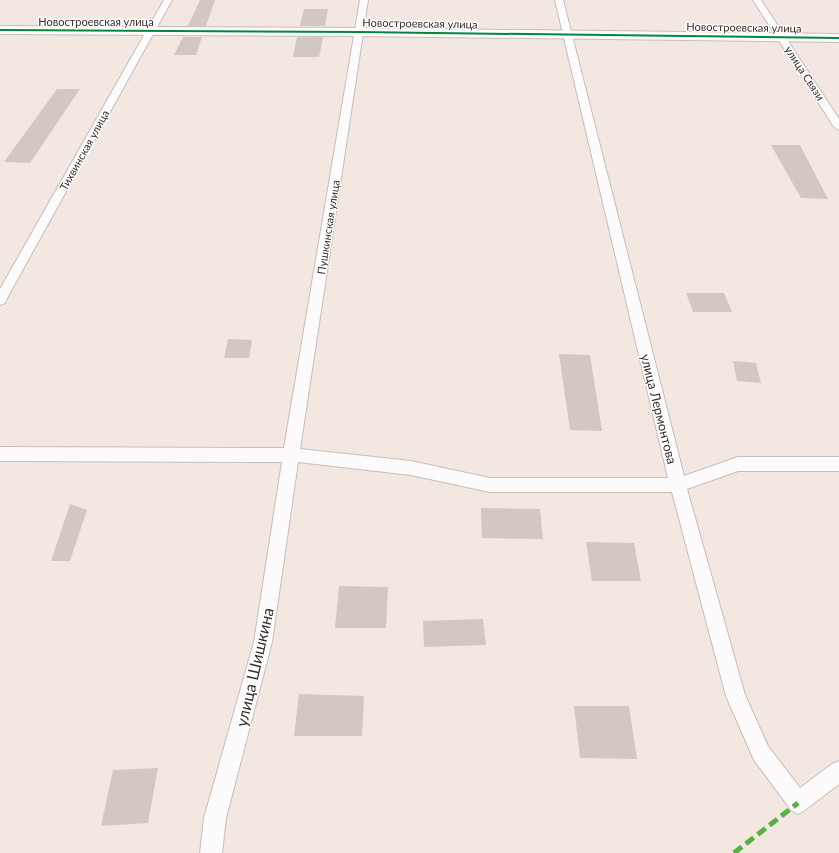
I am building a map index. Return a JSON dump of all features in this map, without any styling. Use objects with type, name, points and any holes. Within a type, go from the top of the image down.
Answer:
[{"type":"street","name":"Новостроевская улица","points":[[0,30],[359,32],[839,38]]},
{"type":"lane","name":"Тихвинская улица","points":[[0,300],[168,0]]},
{"type":"lane","name":"Пушкинская улица","points":[[291,455],[364,0]]},
{"type":"lane","name":"улица Лермонтова","points":[[559,0],[678,485],[736,696],[761,753],[798,803],[839,771]]},
{"type":"lane","name":"улица Связи","points":[[757,0],[839,127]]},
{"type":"lane","points":[[0,454],[291,455],[411,468],[490,485],[678,485],[738,464],[839,464]]},
{"type":"lane","name":"улица Шишкина","points":[[212,853],[215,818],[263,642],[291,455]]},
{"type":"building","points":[[200,0],[215,0],[206,26],[188,26]]},
{"type":"building","points":[[304,9],[328,9],[325,26],[300,26]]},
{"type":"building","points":[[183,37],[202,37],[196,55],[174,55]]},
{"type":"building","points":[[297,37],[323,37],[319,57],[293,57]]},
{"type":"building","points":[[57,89],[80,89],[30,163],[4,162]]},
{"type":"building","points":[[771,145],[800,145],[828,199],[801,198]]},
{"type":"building","points":[[686,293],[724,293],[732,312],[693,312]]},
{"type":"building","points":[[228,339],[252,340],[249,358],[224,358]]},
{"type":"building","points":[[559,354],[590,355],[602,431],[570,430]]},
{"type":"building","points":[[733,361],[756,363],[761,383],[737,381]]},
{"type":"building","points":[[70,504],[87,510],[70,561],[51,561]]},
{"type":"building","points":[[481,508],[540,509],[543,539],[482,538]]},
{"type":"building","points":[[586,542],[634,543],[641,581],[592,581]]},
{"type":"building","points":[[339,586],[388,587],[386,628],[335,628]]},
{"type":"building","points":[[483,619],[486,645],[424,647],[423,621]]},
{"type":"building","points":[[299,694],[364,696],[362,736],[294,736]]},
{"type":"building","points":[[574,706],[629,706],[637,759],[580,758]]},
{"type":"building","points":[[158,768],[148,823],[101,826],[113,770]]},
{"type":"marked path","points":[[734,853],[798,803]]},
{"type":"cycle path","points":[[0,30],[359,32],[839,38]]}]
